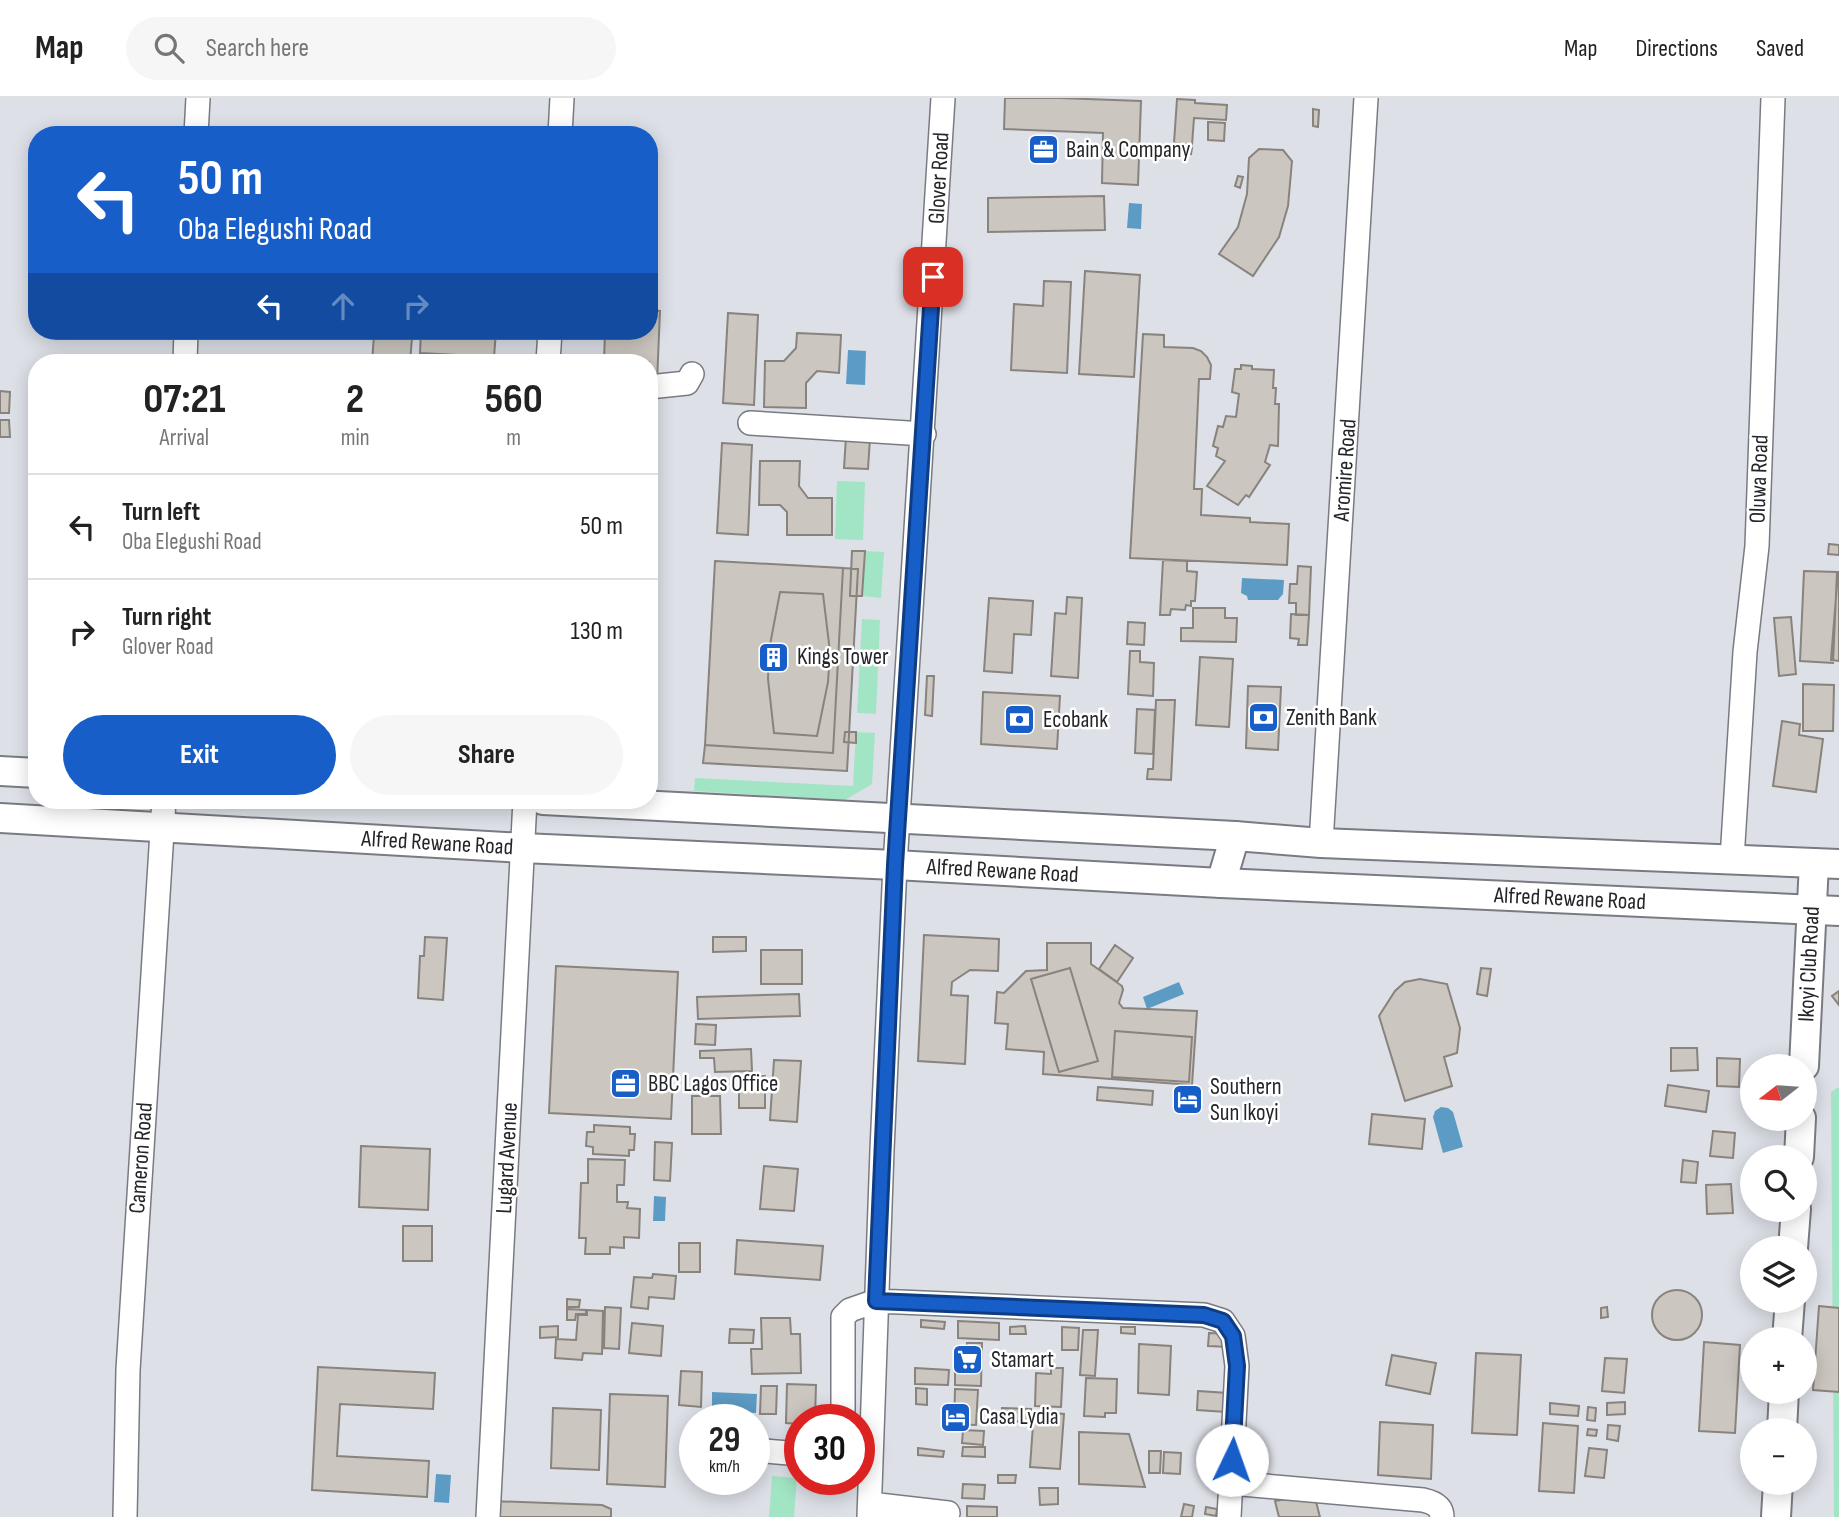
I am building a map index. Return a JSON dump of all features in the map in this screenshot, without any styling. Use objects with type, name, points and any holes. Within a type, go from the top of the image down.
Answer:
[{"type":"main road","points":[[0,771],[28,773]]},
{"type":"main road","name":"Alfred Rewane Road","points":[[658,806],[1235,836],[1321,843],[1827,864]]},
{"type":"main road","name":"Alfred Rewane Road","points":[[0,818],[163,813],[523,848],[1826,911]]},
{"type":"main road","points":[[1221,883],[1235,836]]},
{"type":"main road","points":[[1381,890],[1392,844]]},
{"type":"main road","name":"Ikoyi Club Road","points":[[1806,1054],[1826,911],[1827,864]]},
{"type":"main road","points":[[1776,1517],[1777,1495]]},
{"type":"street","points":[[196,126],[198,98]]},
{"type":"street","points":[[560,126],[562,98]]},
{"type":"street","name":"Glover Road","points":[[869,1511],[895,865],[943,98]]},
{"type":"street","name":"Aromire Road","points":[[1321,843],[1366,98]]},
{"type":"street","name":"Oluwa Road","points":[[1732,859],[1745,652],[1757,545],[1773,98]]},
{"type":"street","points":[[658,386],[687,383],[692,374]]},
{"type":"street","points":[[750,422],[923,434]]},
{"type":"street","name":"Lugard Avenue","points":[[488,1517],[525,809]]},
{"type":"street","name":"Cameron Road","points":[[125,1517],[128,1370],[163,813]]},
{"type":"street","points":[[843,1404],[844,1317],[850,1310],[876,1301],[1204,1315],[1223,1321],[1233,1336],[1237,1366],[1229,1517]]},
{"type":"street","points":[[1231,1483],[1423,1500],[1434,1503],[1442,1517]]},
{"type":"street","points":[[869,1511],[948,1513]]},
{"type":"green space","points":[[837,481],[865,482],[863,540],[835,539]]},
{"type":"green space","points":[[865,551],[884,552],[881,598],[862,596]]},
{"type":"green space","points":[[862,619],[880,620],[876,714],[857,713]]},
{"type":"green space","points":[[856,732],[875,733],[872,784],[845,800],[694,791],[695,778],[853,786]]},
{"type":"green space","points":[[1839,1087],[1839,1517],[1834,1517],[1831,1092]]},
{"type":"green space","points":[[772,1476],[784,1477],[784,1495],[796,1495],[794,1517],[769,1517]]},
{"type":"water","points":[[1129,203],[1142,204],[1141,229],[1127,228]]},
{"type":"water","points":[[848,350],[866,351],[865,385],[846,384]]},
{"type":"water","points":[[1242,578],[1284,580],[1283,594],[1278,600],[1248,600],[1247,596],[1241,593]]},
{"type":"water","points":[[1179,982],[1184,994],[1147,1009],[1143,997]]},
{"type":"water","points":[[1441,1107],[1453,1112],[1463,1147],[1443,1153],[1433,1117],[1435,1111]]},
{"type":"water","points":[[654,1196],[666,1197],[665,1221],[653,1221]]},
{"type":"water","points":[[712,1392],[757,1394],[756,1404],[712,1404]]},
{"type":"water","points":[[436,1474],[451,1475],[449,1503],[434,1502]]},
{"type":"building","points":[[1005,98],[1141,101],[1138,185],[1102,183],[1103,133],[1004,129]]},
{"type":"building","points":[[1177,99],[1227,105],[1226,120],[1194,118],[1192,145],[1174,143]]},
{"type":"building","points":[[1313,109],[1319,110],[1318,127],[1313,126]]},
{"type":"building","points":[[1208,122],[1225,123],[1224,141],[1208,140]]},
{"type":"building","points":[[1174,145],[1192,148],[1191,154],[1173,151]]},
{"type":"building","points":[[1259,149],[1283,150],[1292,161],[1288,206],[1279,237],[1253,276],[1219,254],[1238,227],[1247,194],[1249,158]]},
{"type":"building","points":[[1238,176],[1243,177],[1240,188],[1235,186]]},
{"type":"building","points":[[1104,196],[1105,230],[988,232],[988,198]]},
{"type":"building","points":[[1085,271],[1140,275],[1134,377],[1079,374]]},
{"type":"building","points":[[1044,281],[1071,282],[1067,373],[1011,370],[1014,304],[1043,306]]},
{"type":"building","points":[[660,311],[658,358],[658,354],[604,354],[605,340],[658,340]]},
{"type":"building","points":[[728,313],[758,315],[754,405],[723,403]]},
{"type":"building","points":[[797,333],[841,335],[839,373],[817,371],[806,383],[806,408],[764,407],[765,361],[784,361],[796,348]]},
{"type":"building","points":[[1143,334],[1164,335],[1164,347],[1193,348],[1201,351],[1211,365],[1210,379],[1199,379],[1194,489],[1202,489],[1201,515],[1289,524],[1287,565],[1130,558]]},
{"type":"building","points":[[374,340],[412,340],[411,354],[373,354]]},
{"type":"building","points":[[421,340],[495,340],[494,354],[420,353]]},
{"type":"building","points":[[1241,365],[1252,366],[1252,369],[1274,370],[1275,404],[1279,404],[1278,446],[1270,445],[1265,462],[1270,465],[1249,497],[1246,495],[1238,505],[1207,486],[1225,461],[1216,456],[1218,448],[1213,446],[1218,426],[1223,427],[1226,416],[1236,417],[1239,394],[1232,392],[1235,369],[1241,369]]},
{"type":"building","points":[[0,391],[10,392],[9,413],[0,413]]},
{"type":"building","points":[[0,420],[9,420],[10,437],[0,437]]},
{"type":"building","points":[[846,437],[870,438],[868,469],[844,468]]},
{"type":"building","points":[[722,443],[752,445],[748,535],[717,533]]},
{"type":"building","points":[[760,461],[800,461],[799,486],[808,498],[832,498],[832,535],[787,535],[787,512],[780,505],[759,505]]},
{"type":"building","points":[[1829,544],[1839,545],[1839,555],[1828,554]]},
{"type":"building","points":[[852,551],[865,551],[862,596],[850,596]]},
{"type":"building","points":[[1163,560],[1187,561],[1187,571],[1197,572],[1195,601],[1191,601],[1191,606],[1186,605],[1185,610],[1171,609],[1170,615],[1160,615]]},
{"type":"building","name":"Kings Tower","points":[[715,561],[843,568],[833,753],[705,745]]},
{"type":"building","points":[[1298,566],[1311,567],[1309,615],[1296,615],[1296,603],[1289,603],[1290,584],[1297,584]]},
{"type":"building","points":[[843,568],[858,569],[847,771],[703,763],[705,745],[833,753]]},
{"type":"building","points":[[1804,571],[1837,572],[1833,663],[1800,661]]},
{"type":"building","points":[[1839,572],[1839,661],[1831,660]]},
{"type":"building","points":[[780,592],[823,594],[830,652],[828,682],[817,736],[774,733],[768,679],[769,650]]},
{"type":"building","points":[[1067,597],[1082,598],[1078,678],[1051,676],[1055,613],[1066,614]]},
{"type":"building","points":[[989,598],[1033,601],[1031,635],[1014,634],[1012,673],[984,671]]},
{"type":"building","points":[[1193,608],[1225,608],[1225,618],[1237,618],[1236,642],[1181,641],[1181,628],[1193,628]]},
{"type":"building","points":[[1291,614],[1309,615],[1307,645],[1298,645],[1299,639],[1290,638]]},
{"type":"building","points":[[1791,617],[1796,674],[1779,676],[1774,618]]},
{"type":"building","points":[[1128,622],[1145,623],[1144,645],[1127,644]]},
{"type":"building","points":[[1130,651],[1140,651],[1140,662],[1154,663],[1153,696],[1128,694]]},
{"type":"building","points":[[1200,657],[1233,659],[1229,727],[1196,725]]},
{"type":"building","points":[[927,676],[934,676],[932,716],[925,715]]},
{"type":"building","points":[[1803,684],[1834,685],[1833,731],[1803,731]]},
{"type":"building","name":"Zenith Bank","points":[[1248,686],[1281,687],[1278,750],[1246,748]]},
{"type":"building","name":"Ecobank","points":[[983,692],[1060,696],[1057,749],[981,744]]},
{"type":"building","points":[[1156,700],[1175,700],[1171,780],[1147,779],[1148,769],[1153,769]]},
{"type":"building","points":[[1137,709],[1155,710],[1153,754],[1135,753]]},
{"type":"building","points":[[1782,721],[1800,724],[1799,735],[1823,739],[1816,792],[1773,786]]},
{"type":"building","points":[[845,732],[856,732],[856,743],[844,742]]},
{"type":"building","points":[[924,935],[999,939],[998,971],[970,970],[952,982],[951,995],[968,996],[965,1064],[918,1061]]},
{"type":"building","points":[[425,937],[447,938],[443,1000],[418,998],[420,956],[424,956]]},
{"type":"building","points":[[713,937],[746,937],[746,951],[713,952]]},
{"type":"building","points":[[1047,943],[1091,943],[1091,964],[1122,986],[1119,1003],[1123,1008],[1197,1011],[1192,1085],[1043,1074],[1044,1052],[1006,1049],[1008,1024],[995,1023],[997,992],[1004,993],[1026,971],[1047,970]]},
{"type":"building","points":[[1115,945],[1133,958],[1117,982],[1099,969]]},
{"type":"building","points":[[761,950],[802,950],[802,984],[761,984]]},
{"type":"building","points":[[556,966],[678,972],[671,1119],[549,1113]]},
{"type":"building","points":[[1070,968],[1098,1061],[1059,1072],[1031,979]]},
{"type":"building","points":[[1481,968],[1491,969],[1487,996],[1477,994]]},
{"type":"building","points":[[1420,979],[1447,984],[1460,1028],[1457,1053],[1444,1057],[1452,1086],[1405,1101],[1379,1016],[1395,991],[1405,982]]},
{"type":"building","points":[[1839,991],[1839,1005],[1832,996]]},
{"type":"building","points":[[799,994],[800,1016],[698,1019],[697,997]]},
{"type":"building","points":[[696,1024],[716,1025],[715,1045],[695,1044]]},
{"type":"building","points":[[1115,1031],[1192,1037],[1189,1082],[1112,1077]]},
{"type":"building","points":[[1671,1048],[1697,1048],[1698,1070],[1671,1071]]},
{"type":"building","points":[[751,1049],[752,1071],[715,1072],[714,1058],[700,1058],[700,1051]]},
{"type":"building","points":[[1717,1058],[1740,1059],[1739,1087],[1717,1086]]},
{"type":"building","points":[[774,1060],[801,1061],[797,1122],[770,1120]]},
{"type":"building","points":[[739,1076],[765,1076],[765,1108],[739,1108]]},
{"type":"building","points":[[1668,1085],[1709,1091],[1706,1112],[1665,1106]]},
{"type":"building","points":[[1098,1087],[1153,1091],[1152,1105],[1097,1100]]},
{"type":"building","points":[[692,1096],[720,1096],[721,1134],[692,1134]]},
{"type":"building","points":[[1372,1114],[1425,1119],[1422,1149],[1369,1144]]},
{"type":"building","points":[[594,1125],[630,1127],[630,1134],[635,1134],[634,1150],[629,1150],[629,1156],[593,1154],[593,1147],[586,1146],[587,1132],[594,1132]]},
{"type":"building","points":[[1713,1131],[1735,1133],[1733,1158],[1710,1156]]},
{"type":"building","points":[[655,1142],[672,1143],[670,1181],[654,1180]]},
{"type":"building","points":[[361,1146],[430,1149],[428,1210],[359,1207]]},
{"type":"building","points":[[588,1159],[625,1160],[624,1185],[617,1185],[617,1202],[628,1202],[627,1208],[640,1209],[639,1238],[624,1237],[624,1248],[610,1247],[610,1254],[585,1254],[586,1238],[579,1238],[581,1183],[588,1183]]},
{"type":"building","points":[[1683,1160],[1698,1162],[1696,1183],[1681,1182]]},
{"type":"building","points":[[764,1166],[798,1169],[794,1211],[760,1209]]},
{"type":"building","points":[[1731,1184],[1733,1213],[1707,1214],[1706,1185]]},
{"type":"building","points":[[403,1226],[432,1226],[432,1261],[403,1261]]},
{"type":"building","points":[[737,1240],[823,1246],[820,1280],[735,1274]]},
{"type":"building","points":[[679,1243],[700,1243],[700,1272],[679,1272]]},
{"type":"building","points":[[653,1274],[676,1276],[674,1299],[649,1297],[648,1309],[631,1307],[634,1277],[652,1278]]},
{"type":"building","points":[[1677,1290],[1695,1297],[1702,1315],[1695,1333],[1677,1340],[1659,1333],[1652,1315],[1659,1297]]},
{"type":"building","points":[[567,1299],[580,1300],[579,1307],[567,1307]]},
{"type":"building","points":[[1819,1306],[1839,1308],[1839,1392],[1817,1390]]},
{"type":"building","points":[[605,1307],[621,1308],[619,1349],[604,1348]]},
{"type":"building","points":[[1607,1307],[1608,1317],[1601,1318],[1601,1308]]},
{"type":"building","points":[[567,1309],[586,1310],[586,1314],[576,1314],[575,1320],[567,1320]]},
{"type":"building","points":[[587,1310],[603,1311],[602,1354],[583,1353],[582,1360],[555,1358],[556,1339],[576,1340],[578,1315],[587,1315]]},
{"type":"building","points":[[761,1318],[790,1318],[791,1334],[800,1334],[801,1373],[752,1374],[751,1349],[762,1349]]},
{"type":"building","points":[[921,1320],[945,1322],[944,1329],[921,1327]]},
{"type":"building","points":[[958,1321],[999,1323],[999,1340],[958,1338]]},
{"type":"building","points":[[632,1323],[663,1326],[661,1356],[629,1353]]},
{"type":"building","points":[[558,1326],[558,1337],[540,1338],[540,1327]]},
{"type":"building","points":[[1025,1326],[1026,1334],[1010,1334],[1010,1327]]},
{"type":"building","points":[[1062,1327],[1079,1328],[1078,1350],[1062,1350]]},
{"type":"building","points":[[1121,1327],[1135,1327],[1135,1334],[1121,1333]]},
{"type":"building","points":[[730,1329],[754,1330],[753,1343],[729,1343]]},
{"type":"building","points":[[1083,1330],[1098,1330],[1095,1376],[1080,1375]]},
{"type":"building","points":[[1209,1333],[1229,1334],[1229,1347],[1208,1346]]},
{"type":"building","points":[[1704,1342],[1740,1345],[1735,1433],[1699,1431]]},
{"type":"building","name":"Stamart","points":[[967,1343],[982,1343],[981,1386],[955,1385],[955,1351],[966,1351]]},
{"type":"building","points":[[1139,1344],[1171,1346],[1169,1395],[1138,1393]]},
{"type":"building","points":[[1476,1353],[1521,1355],[1517,1435],[1472,1433]]},
{"type":"building","points":[[1392,1355],[1436,1363],[1430,1394],[1386,1385]]},
{"type":"building","points":[[1605,1358],[1627,1359],[1624,1393],[1602,1391]]},
{"type":"building","points":[[318,1367],[435,1373],[433,1409],[340,1404],[337,1456],[429,1461],[427,1497],[312,1490]]},
{"type":"building","points":[[915,1368],[949,1370],[948,1385],[915,1384]]},
{"type":"building","points":[[1051,1368],[1063,1368],[1061,1407],[1035,1406],[1036,1373],[1051,1374]]},
{"type":"building","points":[[681,1371],[702,1372],[701,1404],[679,1404]]},
{"type":"building","points":[[1086,1378],[1117,1379],[1116,1413],[1105,1413],[1105,1417],[1084,1416]]},
{"type":"building","points":[[787,1384],[816,1385],[815,1404],[786,1404]]},
{"type":"building","points":[[761,1386],[777,1386],[776,1414],[770,1414],[770,1404],[760,1404]]},
{"type":"building","points":[[916,1388],[927,1389],[927,1405],[916,1404]]},
{"type":"building","points":[[955,1389],[978,1390],[976,1425],[954,1424]]},
{"type":"building","points":[[1198,1391],[1228,1393],[1226,1412],[1197,1410]]},
{"type":"building","points":[[610,1394],[668,1396],[665,1487],[607,1484]]},
{"type":"building","points":[[1625,1402],[1625,1414],[1607,1415],[1607,1403]]},
{"type":"building","points":[[1550,1403],[1579,1406],[1578,1416],[1550,1414]]},
{"type":"building","points":[[1588,1407],[1596,1408],[1595,1421],[1587,1420]]},
{"type":"building","points":[[553,1408],[601,1410],[599,1470],[551,1468]]},
{"type":"building","points":[[1002,1408],[1031,1409],[1031,1422],[1001,1421]]},
{"type":"building","points":[[1034,1411],[1064,1414],[1060,1469],[1030,1467]]},
{"type":"building","points":[[1380,1422],[1433,1425],[1431,1479],[1378,1475]]},
{"type":"building","points":[[1543,1423],[1578,1426],[1574,1493],[1539,1491]]},
{"type":"building","points":[[1608,1425],[1620,1426],[1618,1441],[1607,1439]]},
{"type":"building","points":[[1588,1429],[1597,1430],[1596,1436],[1587,1435]]},
{"type":"building","points":[[963,1430],[984,1431],[983,1445],[962,1443]]},
{"type":"building","points":[[1079,1432],[1129,1434],[1145,1487],[1079,1484]]},
{"type":"building","points":[[963,1447],[985,1447],[985,1457],[962,1456]]},
{"type":"building","points":[[918,1448],[944,1451],[943,1457],[918,1455]]},
{"type":"building","points":[[1589,1448],[1607,1450],[1604,1478],[1585,1476]]},
{"type":"building","points":[[1149,1451],[1161,1451],[1160,1473],[1149,1473]]},
{"type":"building","points":[[1164,1452],[1181,1453],[1180,1474],[1163,1473]]},
{"type":"building","points":[[998,1475],[1016,1475],[1015,1483],[998,1483]]},
{"type":"building","points":[[963,1484],[985,1485],[984,1499],[962,1498]]},
{"type":"building","points":[[1039,1488],[1058,1488],[1058,1504],[1040,1505]]},
{"type":"building","points":[[1314,1494],[1320,1517],[1279,1517],[1275,1501]]},
{"type":"building","points":[[492,1501],[602,1505],[611,1509],[611,1517],[492,1517]]},
{"type":"building","points":[[1184,1504],[1194,1506],[1192,1517],[1181,1517]]},
{"type":"building","points":[[967,1506],[997,1507],[997,1517],[967,1517]]},
{"type":"building","points":[[1206,1507],[1217,1509],[1216,1516],[1205,1514]]},
{"type":"place","name":"Bain & Company","points":[[1043,150]]},
{"type":"place","name":"Kings Tower","points":[[774,657]]},
{"type":"place","name":"Zenith Bank","points":[[1263,718]]},
{"type":"place","name":"Ecobank","points":[[1020,720]]},
{"type":"place","name":"BBC Lagos Office","points":[[625,1084]]},
{"type":"place","name":"Southern Sun Ikoyi","points":[[1187,1100]]},
{"type":"place","name":"Stamart","points":[[968,1360]]},
{"type":"place","name":"Casa Lydia","points":[[956,1417]]},
{"type":"route","points":[[933,277],[895,865],[876,1301],[1204,1315],[1223,1321],[1233,1336],[1237,1366],[1232,1460]]}]
